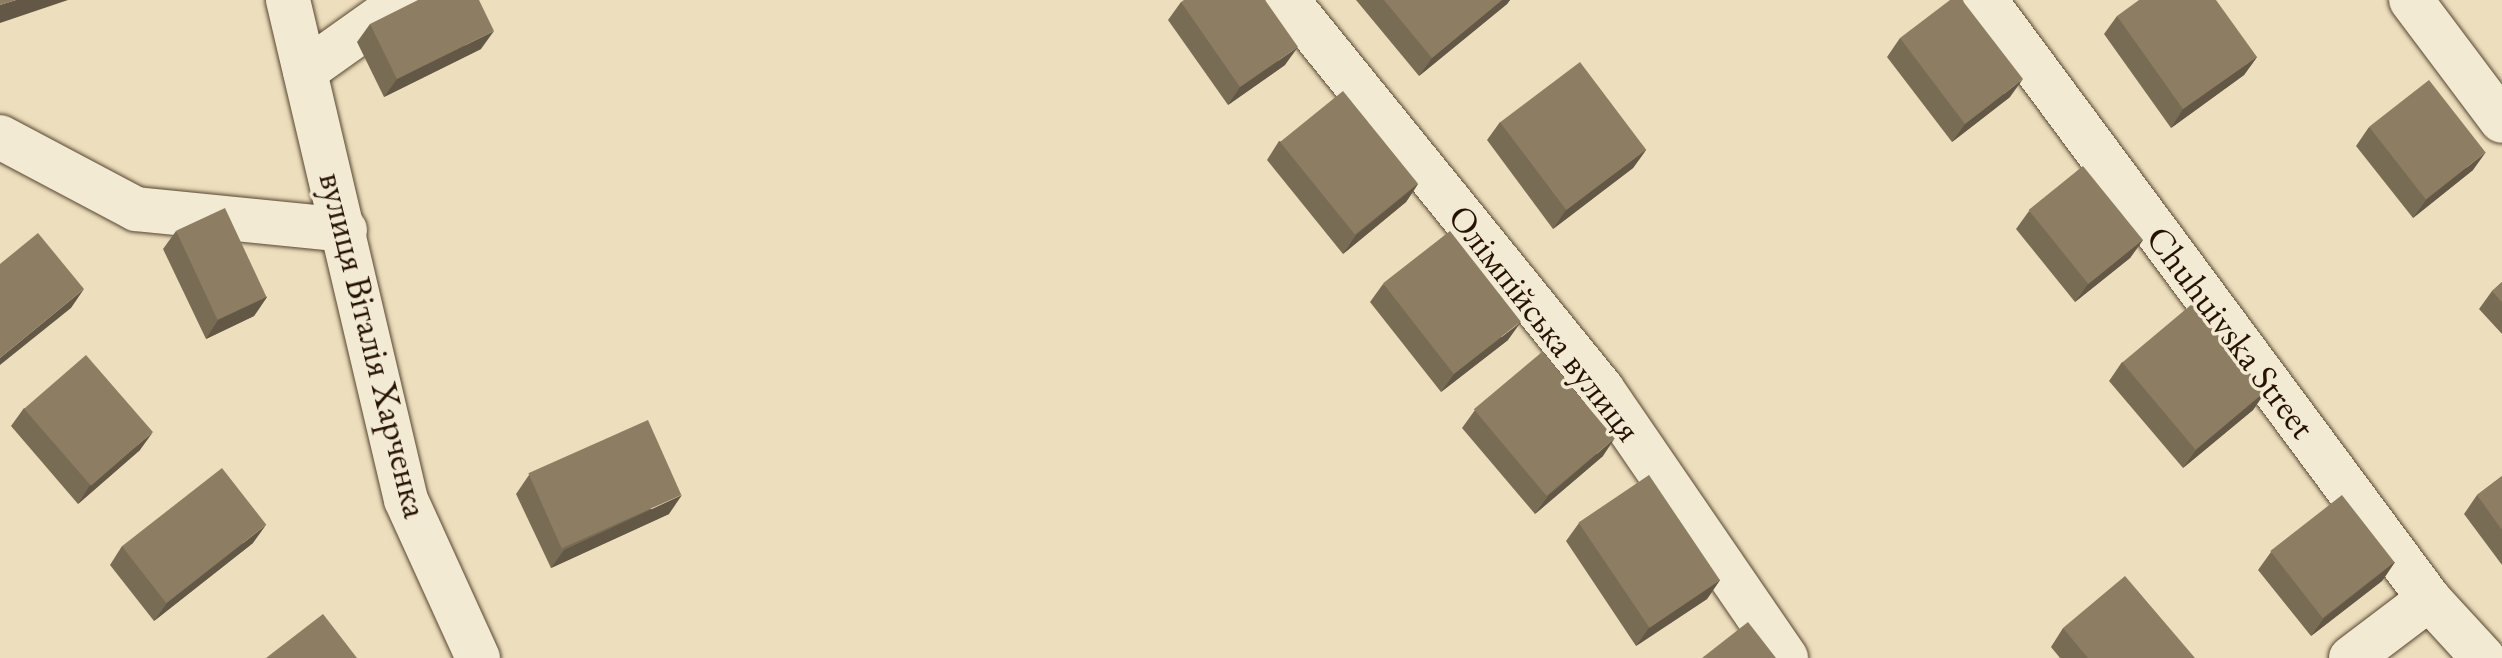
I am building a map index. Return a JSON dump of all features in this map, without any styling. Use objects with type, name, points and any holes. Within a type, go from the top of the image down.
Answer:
[{"type":"street","name":"вулиця Віталія Харченка","points":[[288,0],[345,230],[406,500],[478,658]]},
{"type":"street","points":[[305,71],[405,0]]},
{"type":"street","name":"Олімпійська вулиця","points":[[1287,0],[1602,389],[1786,658]]},
{"type":"street","name":"Chuhuivska Street","points":[[1985,0],[2429,599],[2483,658]]},
{"type":"street","points":[[2411,0],[2502,121]]},
{"type":"street","points":[[0,137],[136,209],[345,230]]},
{"type":"street","points":[[2351,658],[2429,599]]},
{"type":"building","points":[[418,0],[479,0],[494,31],[397,79],[370,24]]},
{"type":"building","points":[[1265,0],[1298,47],[1240,87],[1181,2]]},
{"type":"building","points":[[1384,0],[1502,0],[1432,58]]},
{"type":"building","points":[[1950,0],[1962,0],[2023,79],[1965,124],[1900,38]]},
{"type":"building","points":[[2139,0],[2216,0],[2257,57],[2183,109],[2117,16]]},
{"type":"building","points":[[1580,62],[1646,150],[1566,210],[1500,122]]},
{"type":"building","points":[[2429,80],[2486,152],[2426,199],[2369,127]]},
{"type":"building","points":[[1343,91],[1418,183],[1355,234],[1280,142]]},
{"type":"building","points":[[2083,166],[2143,240],[2088,284],[2029,210]]},
{"type":"building","points":[[225,208],[266,297],[217,320],[176,231]]},
{"type":"building","points":[[1450,231],[1521,322],[1454,374],[1383,283]]},
{"type":"building","points":[[38,233],[84,289],[0,358],[0,264]]},
{"type":"building","points":[[2502,282],[2502,302],[2492,291]]},
{"type":"building","points":[[2192,304],[2265,391],[2196,450],[2122,362]]},
{"type":"building","points":[[1542,352],[1615,439],[1546,496],[1474,409]]},
{"type":"building","points":[[86,355],[153,432],[91,486],[24,409]]},
{"type":"building","points":[[648,420],[681,495],[562,548],[528,473]]},
{"type":"building","points":[[222,468],[266,525],[166,603],[122,546]]},
{"type":"building","points":[[1649,475],[1720,580],[1650,628],[1579,523]]},
{"type":"building","points":[[2502,476],[2502,530],[2477,495]]},
{"type":"building","points":[[2342,495],[2394,562],[2323,618],[2270,551]]},
{"type":"building","points":[[2125,576],[2195,658],[2088,658],[2063,628]]},
{"type":"building","points":[[323,614],[357,658],[266,658]]},
{"type":"building","points":[[1748,622],[1776,658],[1702,658]]}]
